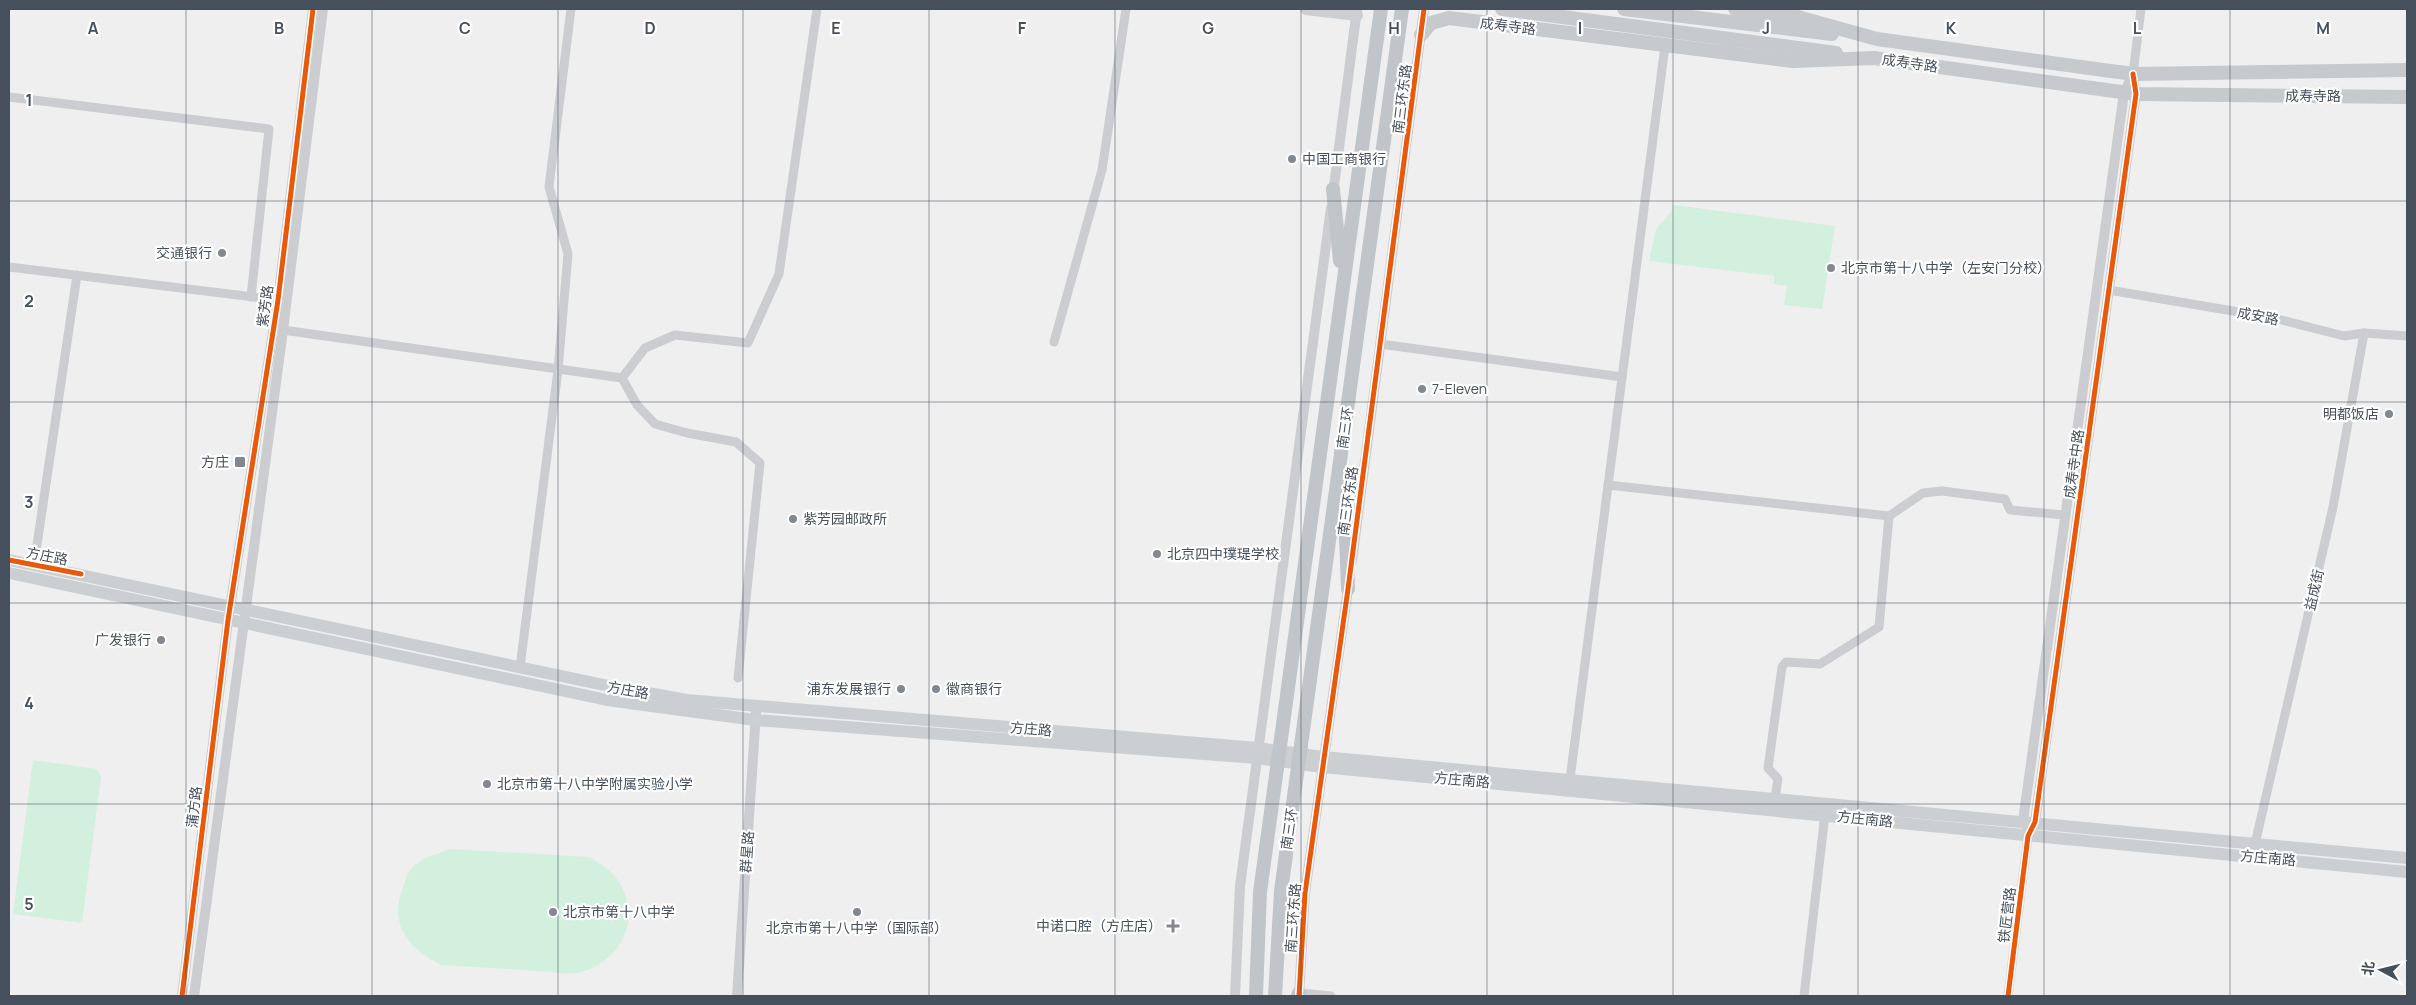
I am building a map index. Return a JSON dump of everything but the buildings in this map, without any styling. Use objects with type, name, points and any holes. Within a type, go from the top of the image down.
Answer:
[{"type":"highway","name":"南三环","points":[[1256,996],[1260,892],[1381,9]]},
{"type":"highway","name":"南三环","points":[[1275,996],[1281,891],[1402,9]]},
{"type":"highway","points":[[1333,190],[1342,284]]},
{"type":"highway","points":[[1342,446],[1348,589]]},
{"type":"main road","points":[[1306,9],[1357,12]]},
{"type":"main road","points":[[1502,9],[1874,58]]},
{"type":"main road","points":[[1528,9],[1532,21],[1546,30]]},
{"type":"main road","points":[[1624,9],[1877,39]]},
{"type":"main road","name":"成寿寺路","points":[[1735,9],[1794,16],[1877,39],[2133,74],[2407,70]]},
{"type":"main road","name":"成寿寺路","points":[[1421,35],[1431,23],[1450,18],[1793,61],[1874,58],[2130,94],[2407,97]]},
{"type":"main road","name":"方庄路","points":[[9,560],[687,700],[1257,753]]},
{"type":"main road","name":"方庄路","points":[[9,573],[607,700],[755,720],[1257,753]]},
{"type":"main road","points":[[1257,753],[1322,762]]},
{"type":"main road","name":"方庄南路","points":[[1322,762],[1570,779],[2407,858]]},
{"type":"main road","name":"方庄南路","points":[[1322,762],[2028,836],[2407,872]]},
{"type":"street","name":"紫芳路","points":[[228,620],[278,300],[313,9]]},
{"type":"street","name":"紫芳路","points":[[243,623],[283,330],[323,9]]},
{"type":"street","points":[[520,667],[558,370],[568,254],[549,187],[571,9]]},
{"type":"street","points":[[622,378],[645,348],[675,336],[748,343],[779,274],[817,9]]},
{"type":"street","points":[[1054,342],[1102,170],[1126,9]]},
{"type":"street","name":"南三环东路","points":[[1299,995],[1305,893],[1322,762],[1348,589],[1424,9]]},
{"type":"street","points":[[2133,74],[2141,9]]},
{"type":"street","points":[[1235,996],[1240,886],[1305,418],[1357,12]]},
{"type":"street","points":[[1570,779],[1665,46]]},
{"type":"street","name":"成寿寺中路","points":[[2028,836],[2065,515],[2133,74]]},
{"type":"street","name":"成寿寺中路","points":[[2029,822],[2109,290],[2130,94]]},
{"type":"street","points":[[9,96],[269,129],[251,297]]},
{"type":"street","points":[[9,267],[278,300]]},
{"type":"street","points":[[34,565],[77,275]]},
{"type":"street","name":"成安路","points":[[2109,290],[2274,318],[2344,336],[2364,333],[2407,336]]},
{"type":"street","points":[[283,330],[622,378]]},
{"type":"street","name":"益成街","points":[[2256,844],[2333,507],[2364,333]]},
{"type":"street","points":[[1380,344],[1622,377]]},
{"type":"street","points":[[622,378],[637,405],[656,424],[687,433],[736,442],[760,463],[738,678]]},
{"type":"street","points":[[1608,485],[1889,516],[1923,493],[1942,491],[2005,499],[2010,510],[2065,515]]},
{"type":"street","points":[[1775,798],[1778,779],[1768,768],[1782,667],[1786,662],[1820,664],[1879,627],[1889,516]]},
{"type":"street","name":"蒲方路","points":[[182,996],[228,620]]},
{"type":"street","name":"蒲方路","points":[[194,996],[243,623]]},
{"type":"street","name":"群星路","points":[[737,996],[757,707]]},
{"type":"street","points":[[1804,996],[1825,814]]},
{"type":"street","name":"铁匠营路","points":[[2008,996],[2028,836]]},
{"type":"street","points":[[1299,995],[1331,996]]},
{"type":"green space","points":[[1673,205],[1835,226],[1822,309],[1784,305],[1787,286],[1774,284],[1774,276],[1649,261],[1656,229],[1672,211]]},
{"type":"green space","points":[[33,760],[97,769],[101,777],[82,923],[13,914]]},
{"type":"green space","points":[[451,849],[588,857],[596,861],[615,876],[626,898],[628,919],[622,940],[608,958],[588,970],[577,973],[568,974],[441,965],[419,951],[404,934],[398,913],[399,901],[408,874],[414,866],[429,856]]},
{"type":"cycle path","points":[[182,996],[228,620],[278,300],[313,9]]},
{"type":"cycle path","points":[[1299,996],[1305,893],[1348,589],[1424,9]]},
{"type":"cycle path","points":[[2008,996],[2028,836],[2035,822],[2136,94],[2133,74]]},
{"type":"cycle path","points":[[9,560],[81,574]]},
{"type":"place","name":"中国工商银行","points":[[1292,159]]},
{"type":"place","name":"交通银行","points":[[222,253]]},
{"type":"place","name":"北京市第十八中学（左安门分校）","points":[[1831,268]]},
{"type":"place","name":"7-Eleven","points":[[1422,389]]},
{"type":"place","name":"明都饭店","points":[[2389,414]]},
{"type":"place","name":"方庄","points":[[240,462]]},
{"type":"place","name":"紫芳园邮政所","points":[[793,519]]},
{"type":"place","name":"北京四中璞瑅学校","points":[[1157,554]]},
{"type":"place","name":"广发银行","points":[[161,640]]},
{"type":"place","name":"浦东发展银行","points":[[901,689]]},
{"type":"place","name":"徽商银行","points":[[936,689]]},
{"type":"place","name":"北京市第十八中学附属实验小学","points":[[487,784]]},
{"type":"place","name":"北京市第十八中学","points":[[553,912]]},
{"type":"place","name":"北京市第十八中学（国际部）","points":[[857,912]]},
{"type":"place","name":"中诺口腔（方庄店）","points":[[1173,926]]}]
